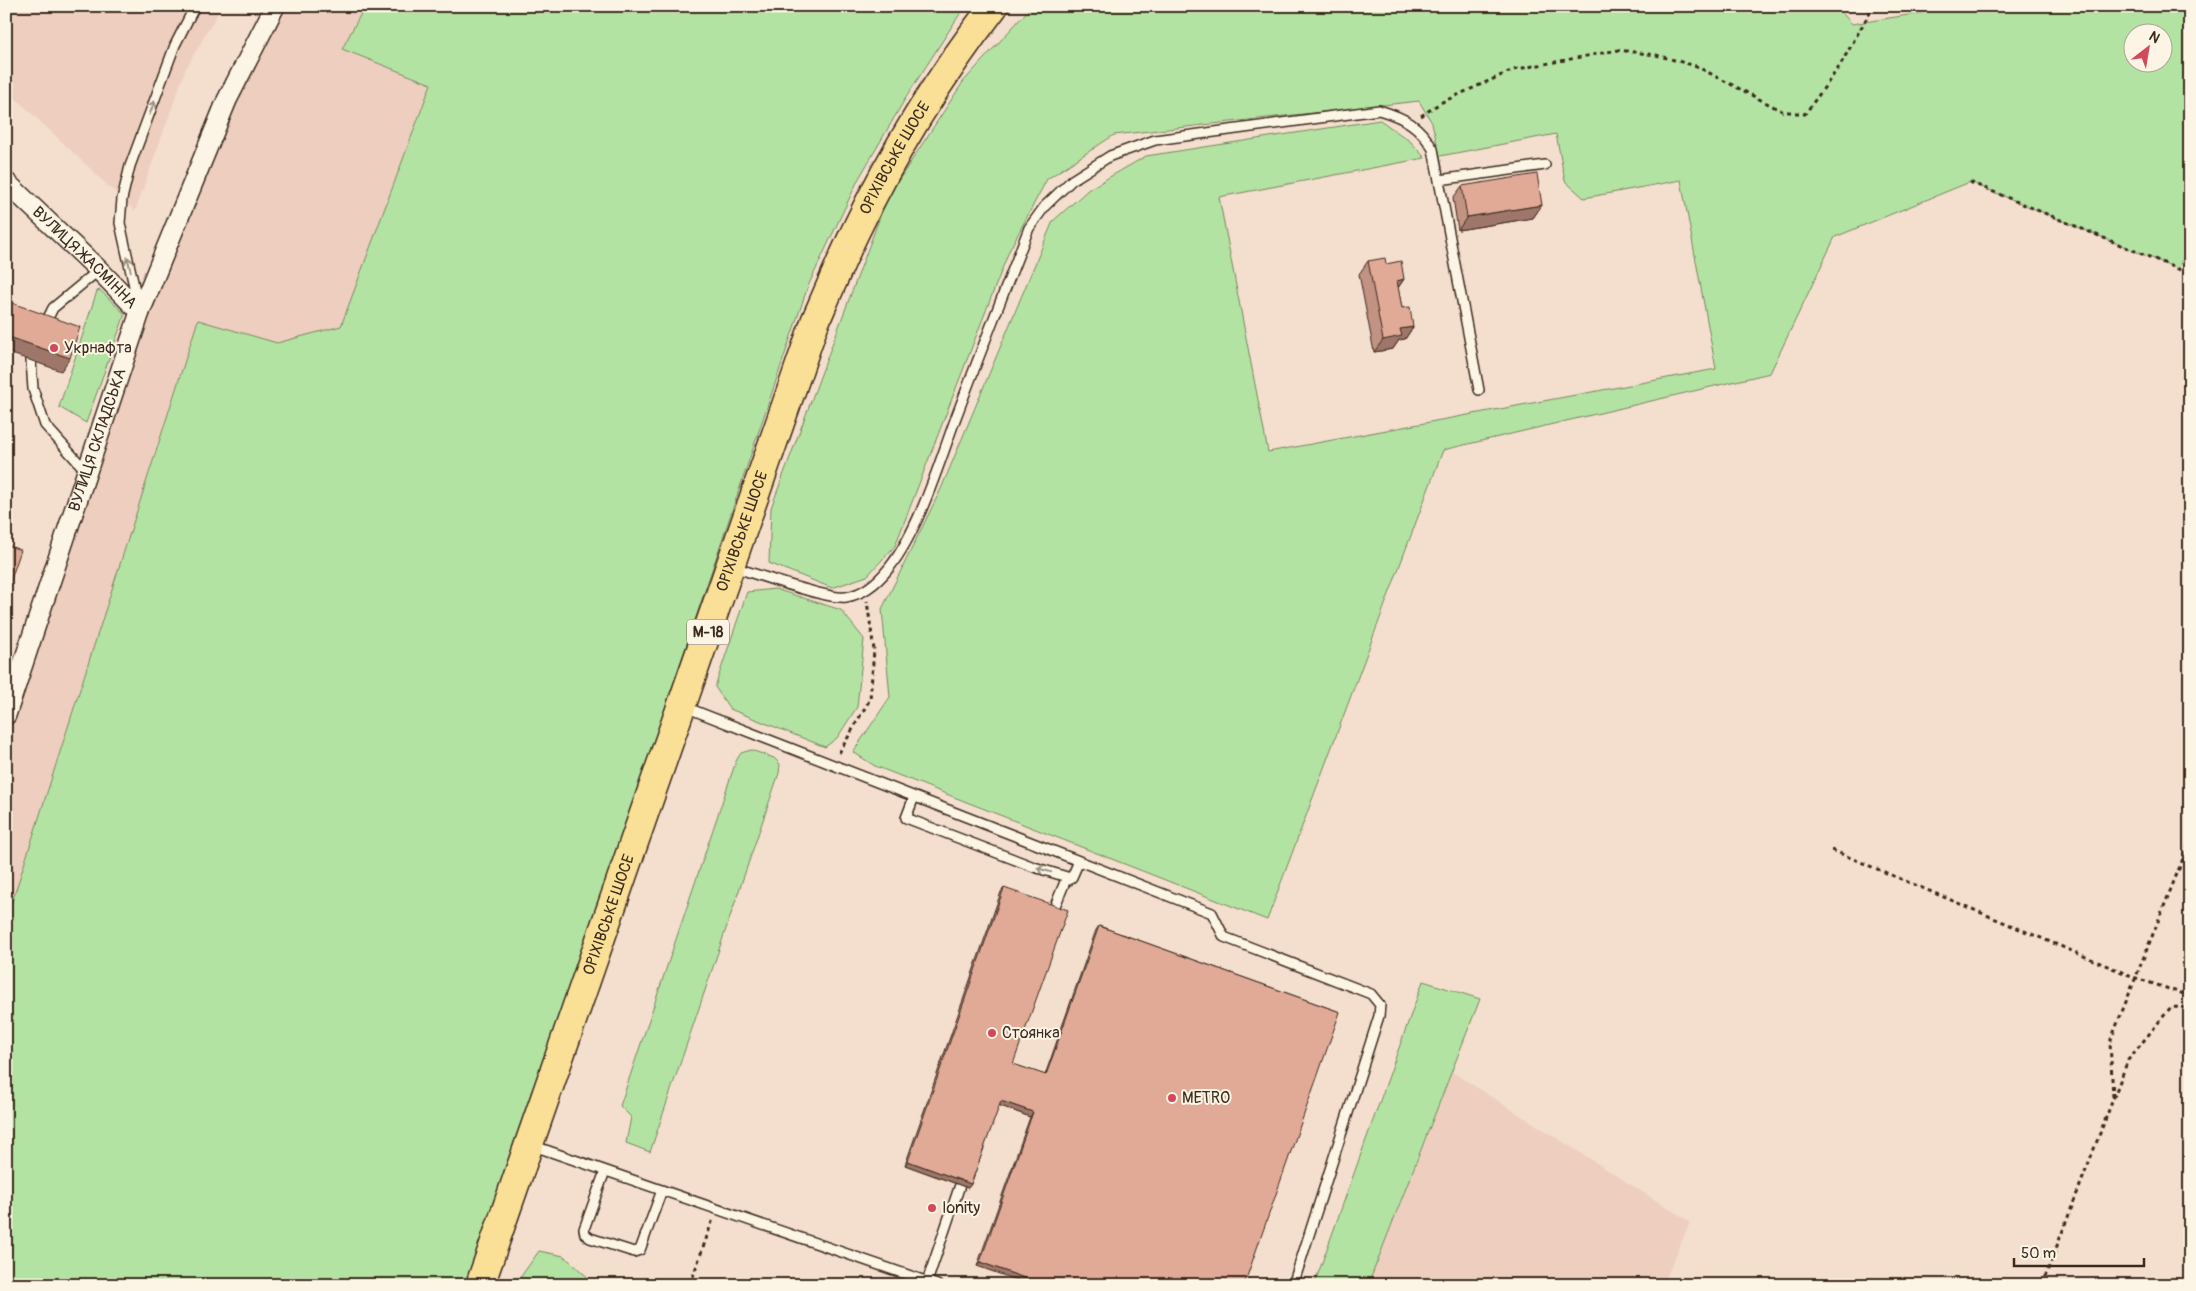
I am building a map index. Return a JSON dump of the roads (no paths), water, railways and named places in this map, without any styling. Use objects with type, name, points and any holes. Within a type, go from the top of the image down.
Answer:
[{"type":"highway","name":"ОРІХІВСЬКЕ ШОСЕ","points":[[480,1285],[815,322],[855,232],[918,115],[957,55],[994,6]]},
{"type":"street","name":"ВУЛИЦЯ СКЛАДСЬКА","points":[[6,715],[140,312],[227,100],[275,6]]},
{"type":"street","name":"ВУЛИЦЯ ЖАСМІННА","points":[[6,182],[99,270],[140,312]]},
{"type":"lane","points":[[140,312],[120,223],[122,199],[130,166],[175,46],[195,6]]},
{"type":"lane","points":[[730,566],[812,591],[844,598],[866,590],[880,579],[890,567],[909,536],[1029,228],[1045,206],[1072,180],[1110,156],[1155,140],[1379,110],[1403,118],[1411,123],[1425,134],[1433,149],[1479,390]]},
{"type":"lane","points":[[1439,180],[1545,165]]},
{"type":"lane","points":[[42,330],[52,308],[99,270]]},
{"type":"lane","points":[[31,360],[33,389],[46,425],[87,472]]},
{"type":"lane","points":[[682,706],[1212,913],[1224,937],[1371,994],[1380,1005],[1379,1016],[1294,1285]]},
{"type":"lane","points":[[914,797],[906,818],[1034,867],[1067,877],[1068,880],[1072,877],[1079,861]]},
{"type":"lane","points":[[1053,911],[1067,877]]},
{"type":"lane","points":[[528,1144],[937,1285]]},
{"type":"lane","points":[[606,1171],[584,1229],[585,1234],[590,1238],[634,1252],[640,1250],[662,1190]]},
{"type":"lane","points":[[927,1283],[960,1185]]},
{"type":"place","name":"Укрнафта","points":[[54,348]]},
{"type":"place","name":"Стоянка","points":[[992,1033]]},
{"type":"place","name":"METRO","points":[[1172,1098]]},
{"type":"place","name":"Ionity","points":[[932,1208]]}]
